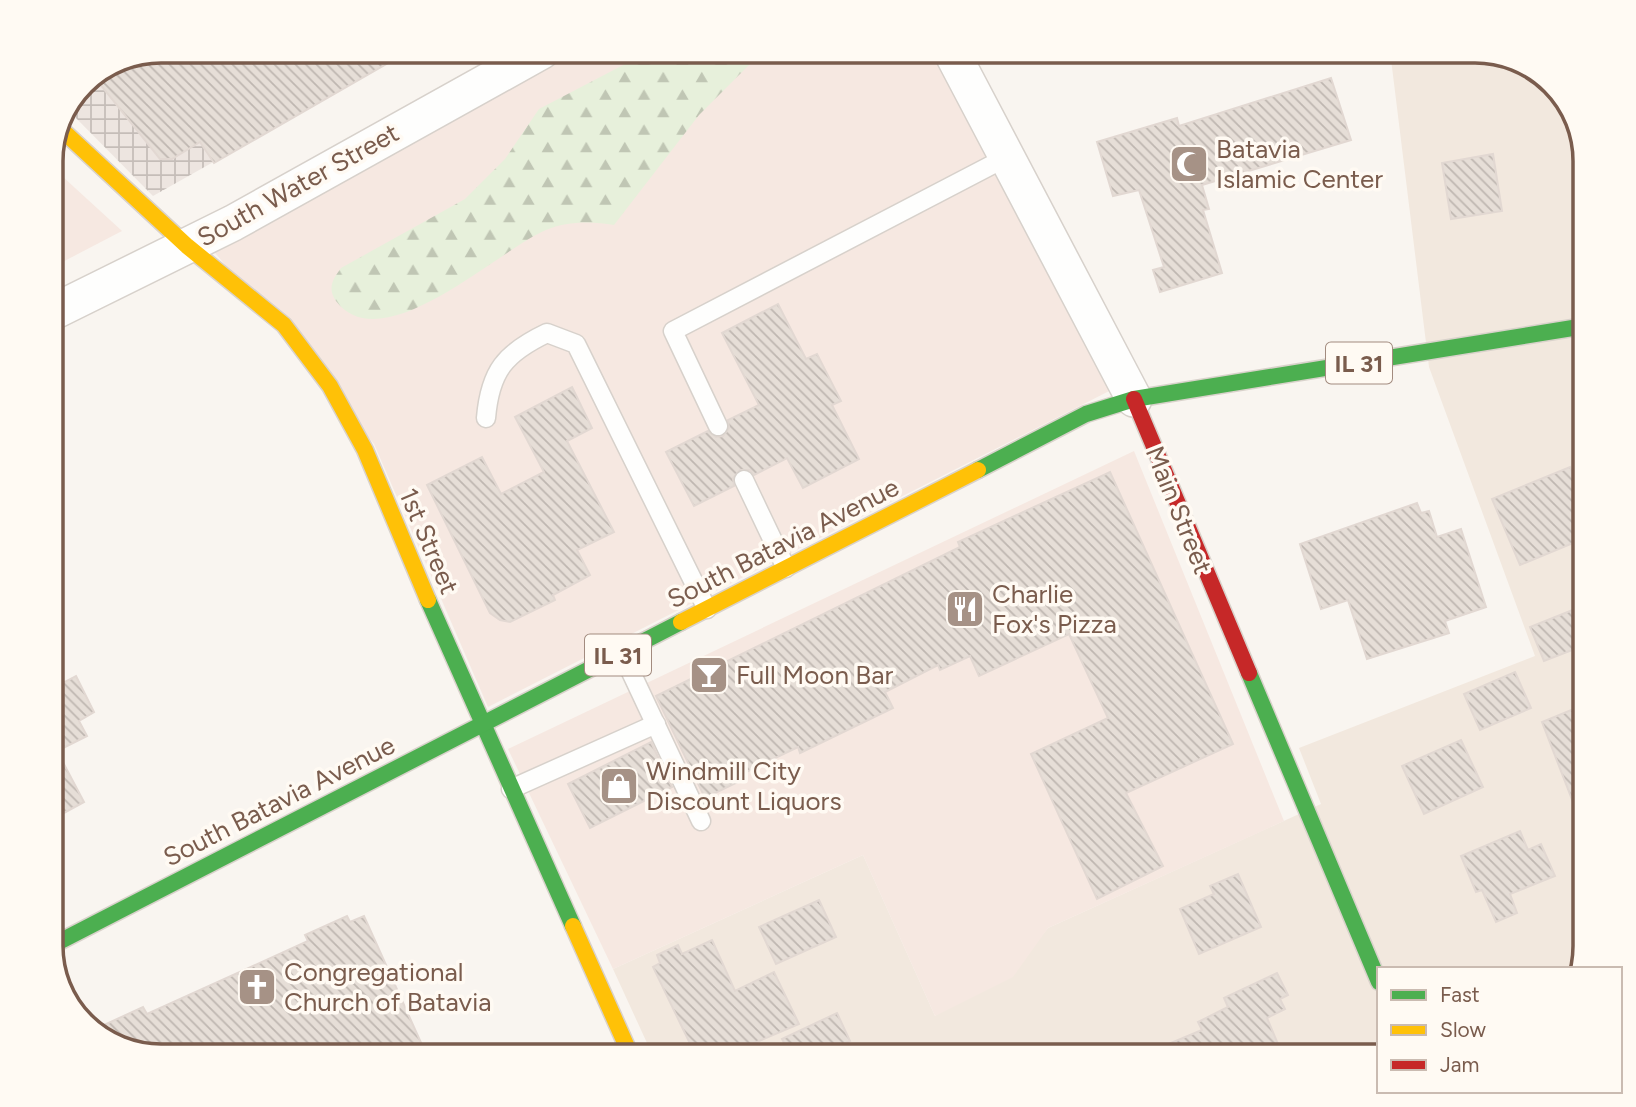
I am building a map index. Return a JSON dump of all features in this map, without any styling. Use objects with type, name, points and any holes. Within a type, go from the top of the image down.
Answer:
[{"type":"main road","name":"1st Street","points":[[67,134],[187,246],[284,325],[330,386],[365,450],[482,725],[626,1044]]},
{"type":"main road","name":"South Batavia Avenue","points":[[63,940],[1086,414],[1133,399],[1573,328]]},
{"type":"main road","name":"Main Street","points":[[1133,399],[1377,977]]},
{"type":"street","name":"South Water Street","points":[[63,307],[187,246],[520,63]]},
{"type":"street","name":"Main Street","points":[[957,63],[1133,399]]},
{"type":"lane","points":[[718,426],[673,331],[1007,158]]},
{"type":"lane","points":[[486,418],[488,390],[504,363],[523,345],[547,333],[576,344],[707,609]]},
{"type":"lane","points":[[744,481],[786,568]]},
{"type":"lane","points":[[622,653],[701,821]]},
{"type":"lane","points":[[511,789],[656,724]]},
{"type":"shaded area","points":[[161,63],[389,63],[153,196],[74,116],[96,87],[112,76],[130,68]]},
{"type":"shaded area","points":[[556,63],[946,63],[1119,386],[488,707],[374,444],[206,242]]},
{"type":"shaded area","points":[[1391,63],[1475,63],[1506,68],[1540,87],[1549,96],[1566,124],[1573,161],[1573,946],[1570,967],[1377,967],[1377,1044],[647,1044],[613,969],[863,855],[935,1016],[1030,949],[1048,928],[1321,804],[1299,748],[1535,656],[1429,367]]},
{"type":"shaded area","points":[[63,177],[122,231],[63,262]]},
{"type":"shaded area","points":[[1134,451],[1284,821],[1048,928],[1013,977],[935,1016],[863,855],[613,969],[508,749]]},
{"type":"green space","points":[[627,63],[751,63],[699,115],[614,225],[580,223],[546,230],[440,296],[410,311],[381,318],[356,316],[336,301],[332,288],[341,268],[465,199],[505,159],[539,109]]},
{"type":"building","points":[[161,63],[388,63],[214,163],[200,142],[172,159],[160,159],[100,84],[112,76],[130,68]]},
{"type":"building","name":"Batavia Islamic Center","points":[[1331,78],[1351,140],[1202,185],[1209,209],[1203,210],[1222,273],[1160,292],[1153,270],[1164,267],[1139,190],[1113,196],[1097,142],[1177,118],[1179,126]]},
{"type":"building","points":[[1493,154],[1502,211],[1451,219],[1442,163]]},
{"type":"building","points":[[778,304],[806,359],[817,354],[841,401],[832,405],[859,459],[803,488],[787,458],[754,475],[750,470],[740,470],[733,478],[734,486],[694,506],[666,452],[708,431],[716,437],[723,436],[729,428],[728,420],[759,405],[722,333]]},
{"type":"building","points":[[572,387],[592,428],[567,441],[614,532],[577,550],[590,575],[553,595],[555,600],[510,622],[500,620],[490,613],[427,485],[482,457],[501,494],[544,472],[515,417]]},
{"type":"building","points":[[1570,467],[1573,475],[1573,543],[1520,565],[1492,499]]},
{"type":"building","points":[[1110,472],[1233,744],[1126,793],[1163,866],[1097,899],[1031,754],[1108,718],[1069,634],[979,676],[970,656],[940,670],[938,665],[885,692],[893,708],[800,753],[798,747],[740,775],[742,780],[705,798],[656,696],[960,547],[958,542]]},
{"type":"building","points":[[1417,503],[1421,513],[1429,511],[1437,537],[1461,529],[1486,607],[1445,621],[1449,633],[1367,659],[1348,600],[1321,609],[1300,544]]},
{"type":"building","points":[[1573,610],[1573,650],[1544,661],[1530,627]]},
{"type":"building","points":[[1515,672],[1531,708],[1480,730],[1464,694]]},
{"type":"building","points":[[76,676],[94,712],[79,721],[87,736],[63,748],[63,683]]},
{"type":"building","points":[[1573,709],[1573,802],[1542,722]]},
{"type":"building","points":[[1461,740],[1483,787],[1424,814],[1402,766]]},
{"type":"building","name":"Windmill City Discount Liquors","points":[[651,742],[672,787],[590,828],[568,784]]},
{"type":"building","points":[[63,762],[84,802],[63,813]]},
{"type":"building","points":[[1520,831],[1528,850],[1541,844],[1555,876],[1510,894],[1517,913],[1496,922],[1482,890],[1476,892],[1461,856]]},
{"type":"building","points":[[1238,874],[1261,927],[1199,954],[1180,909],[1214,894],[1210,886]]},
{"type":"building","points":[[819,900],[836,937],[776,964],[759,927]]},
{"type":"building","name":"Congregational Church of Batavia","points":[[347,916],[350,922],[364,916],[422,1044],[161,1044],[130,1039],[104,1025],[143,1007],[147,1014],[308,941],[305,935]]},
{"type":"building","points":[[712,940],[735,991],[774,972],[799,1024],[752,1044],[690,1044],[653,967],[660,963],[657,955],[678,945],[682,954]]},
{"type":"building","points":[[1277,973],[1288,995],[1280,999],[1285,1009],[1267,1018],[1278,1044],[1169,1044],[1202,1030],[1198,1022],[1228,1007],[1224,998]]},
{"type":"building","points":[[837,1013],[850,1041],[843,1044],[785,1044],[782,1039]]},
{"type":"traffic: fast","points":[[978,470],[1086,414],[1134,399],[1573,328]]},
{"type":"traffic: fast","points":[[428,600],[573,926]]},
{"type":"traffic: fast","points":[[63,940],[681,622]]},
{"type":"traffic: fast","points":[[1249,673],[1377,977]]},
{"type":"traffic: slow","points":[[67,134],[187,246],[284,325],[330,386],[365,450],[428,600]]},
{"type":"traffic: slow","points":[[681,622],[978,470]]},
{"type":"traffic: slow","points":[[573,926],[626,1044]]},
{"type":"traffic: jam","points":[[1134,399],[1249,673]]},
{"type":"place","name":"Batavia Islamic Center","points":[[1189,164]]},
{"type":"place","name":"Charlie Fox's Pizza","points":[[965,609]]},
{"type":"place","name":"Full Moon Bar","points":[[709,675]]},
{"type":"place","name":"Windmill City Discount Liquors","points":[[619,786]]},
{"type":"place","name":"Congregational Church of Batavia","points":[[257,987]]}]
